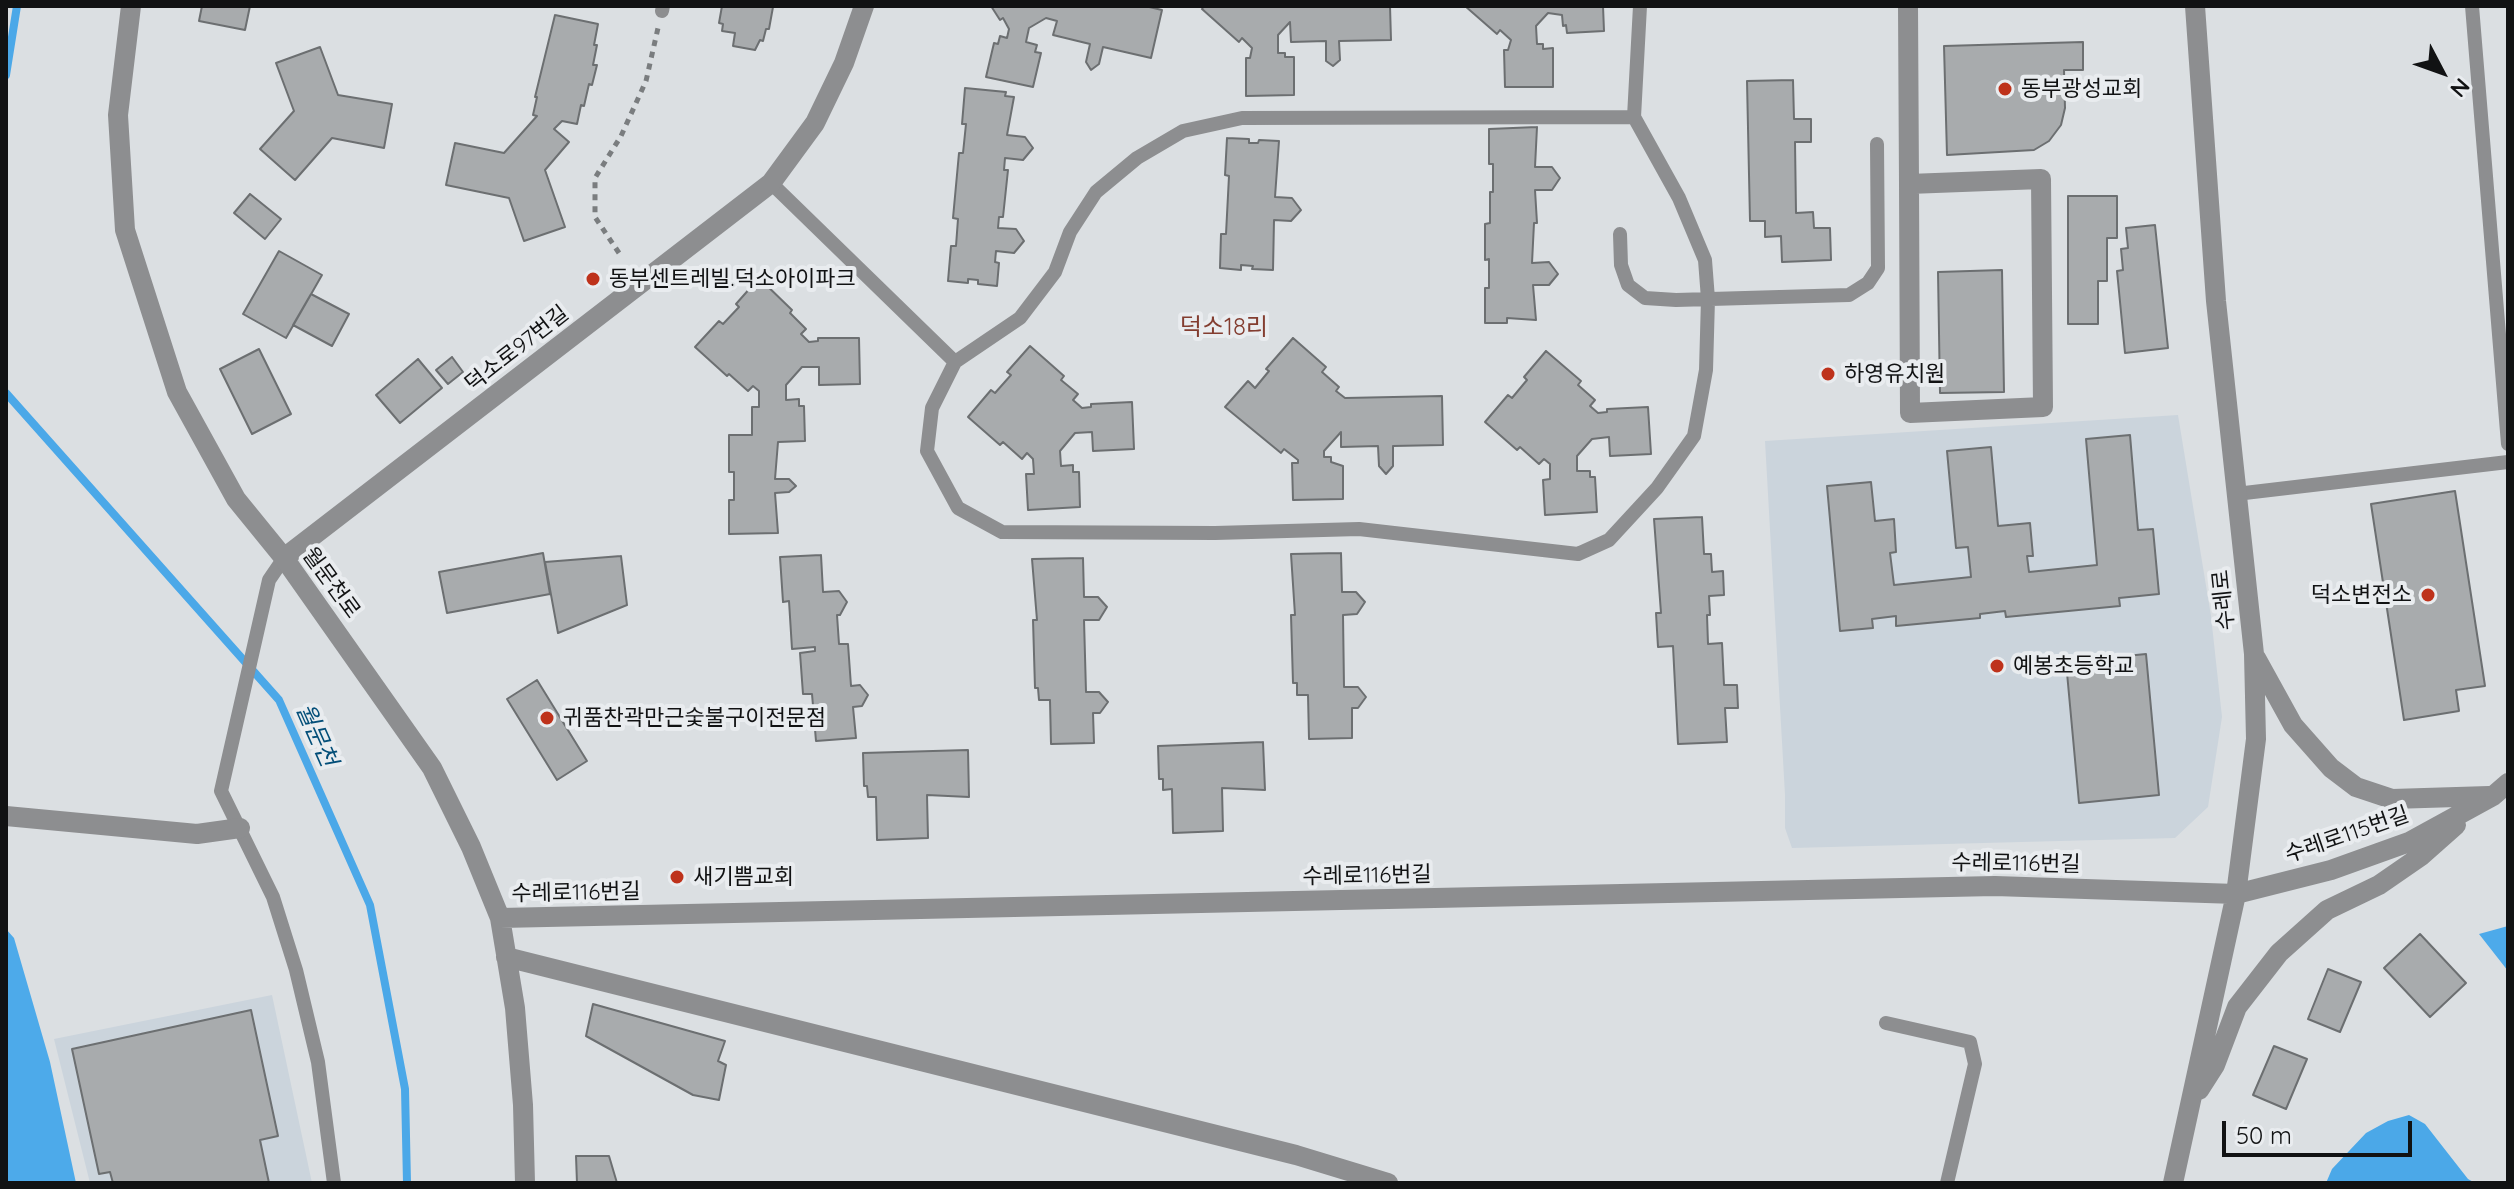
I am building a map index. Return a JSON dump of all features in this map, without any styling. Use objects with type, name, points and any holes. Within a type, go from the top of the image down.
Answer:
[{"type":"street","name":"월문천로","points":[[131,6],[118,115],[125,230],[177,392],[236,499],[284,558],[432,768],[471,847],[500,918],[515,1008],[523,1105],[525,1183]]},
{"type":"street","name":"덕소로97번길","points":[[284,558],[771,183],[815,123],[844,63],[864,6]]},
{"type":"street","points":[[1908,6],[1910,413],[2043,407],[2041,179],[1909,184]]},
{"type":"street","name":"수레로","points":[[2173,1183],[2236,894],[2256,739],[2254,654],[2211,243],[2195,6]]},
{"type":"street","points":[[2254,654],[2293,725],[2331,768],[2356,787],[2392,799],[2495,793]]},
{"type":"street","points":[[2193,1100],[2215,1065],[2237,1007],[2279,953],[2327,910],[2379,885],[2421,856],[2495,793]]},
{"type":"street","name":"수레로115번길","points":[[2236,894],[2331,870],[2409,842],[2495,793]]},
{"type":"street","points":[[6,816],[197,834],[240,828]]},
{"type":"street","name":"수레로116번길","points":[[500,918],[1995,886],[2236,894]]},
{"type":"street","points":[[506,957],[1280,1151],[1388,1183]]},
{"type":"lane","points":[[1634,117],[1242,118],[1183,131],[1137,158],[1096,192],[1070,232],[1055,272],[1020,318],[955,362],[932,408],[927,451],[958,508],[1002,532],[1215,533],[1359,529],[1578,554],[1609,540],[1657,488],[1694,436],[1706,370],[1708,299],[1705,260],[1679,198],[1634,117],[1640,6]]},
{"type":"lane","points":[[2472,6],[2508,444]]},
{"type":"lane","points":[[1620,234],[1621,265],[1628,285],[1645,298],[1676,300],[1849,295],[1868,283],[1878,268],[1877,144]]},
{"type":"lane","points":[[771,183],[955,362]]},
{"type":"lane","points":[[2236,494],[2508,462]]},
{"type":"lane","points":[[284,558],[269,580],[221,791],[273,897],[296,970],[318,1062],[334,1183]]},
{"type":"lane","points":[[1886,1023],[1970,1042],[1975,1064],[1947,1183]]},
{"type":"path","points":[[619,253],[595,217],[595,178],[621,136],[646,81],[663,8]]},
{"type":"shaded area","name":"예봉초등학교","points":[[2178,415],[2211,616],[2222,717],[2208,807],[2175,838],[1792,848],[1785,828],[1765,441]]},
{"type":"shaded area","points":[[2508,926],[2508,971],[2479,934]]},
{"type":"shaded area","points":[[6,929],[14,938],[50,1062],[76,1183],[6,1183]]},
{"type":"shaded area","points":[[272,995],[312,1183],[90,1183],[54,1039]]},
{"type":"shaded area","points":[[2409,1115],[2425,1124],[2468,1179],[2475,1183],[2326,1183],[2332,1169],[2366,1133],[2388,1121]]},
{"type":"building","points":[[202,6],[250,6],[245,30],[199,21]]},
{"type":"building","points":[[722,6],[773,7],[769,29],[766,29],[763,41],[760,40],[755,50],[733,46],[735,33],[722,31],[723,24],[719,23]]},
{"type":"building","points":[[991,6],[1145,6],[1162,10],[1151,58],[1103,47],[1099,64],[1091,70],[1086,62],[1090,44],[1053,35],[1057,21],[1046,18],[1029,28],[1026,42],[1037,45],[1035,52],[1041,53],[1033,87],[986,77],[994,43],[998,44],[1000,36],[1007,38],[1009,29]]},
{"type":"building","points":[[1204,6],[1390,6],[1391,40],[1339,41],[1340,60],[1333,66],[1326,61],[1326,41],[1291,42],[1290,22],[1278,35],[1278,53],[1294,57],[1294,95],[1246,96],[1246,58],[1250,58],[1252,48],[1242,38],[1239,42],[1202,9]]},
{"type":"building","points":[[1465,6],[1603,6],[1604,31],[1567,33],[1562,15],[1548,13],[1536,26],[1537,44],[1543,44],[1543,49],[1553,48],[1553,87],[1505,87],[1504,50],[1508,50],[1511,40],[1500,30],[1497,34]]},
{"type":"building","points":[[555,15],[598,24],[593,65],[597,65],[577,124],[562,121],[554,129],[569,142],[545,170],[565,227],[524,241],[509,198],[446,185],[455,143],[504,153],[537,116],[533,115],[535,97]]},
{"type":"building","name":"동부광성교회","points":[[2083,42],[2083,70],[2064,70],[2065,108],[2061,125],[2049,141],[2034,150],[1947,155],[1944,46]]},
{"type":"building","points":[[320,47],[338,95],[392,104],[384,148],[332,138],[295,180],[260,149],[294,111],[276,63]]},
{"type":"building","points":[[1793,80],[1794,119],[1811,119],[1811,142],[1795,142],[1796,213],[1813,212],[1814,228],[1830,228],[1831,260],[1782,262],[1781,236],[1765,237],[1765,221],[1750,221],[1747,81]]},
{"type":"building","points":[[965,88],[1006,92],[1005,96],[1014,97],[1007,135],[1025,137],[1033,148],[1023,160],[1005,158],[1004,170],[1008,170],[1003,217],[999,217],[998,228],[1016,229],[1024,241],[1014,253],[996,251],[995,262],[999,263],[997,286],[978,284],[978,280],[968,279],[968,283],[948,281],[951,246],[956,246],[958,219],[953,218],[959,153],[963,153],[966,124],[962,124]]},
{"type":"building","points":[[1537,127],[1535,167],[1552,167],[1560,178],[1552,190],[1535,190],[1537,223],[1534,223],[1532,263],[1549,262],[1558,274],[1549,285],[1533,285],[1536,320],[1507,318],[1507,323],[1485,323],[1489,259],[1485,260],[1485,224],[1490,223],[1490,192],[1493,192],[1489,129]]},
{"type":"building","points":[[1227,138],[1249,139],[1249,143],[1279,141],[1275,197],[1292,198],[1301,210],[1291,221],[1274,220],[1273,270],[1241,265],[1241,270],[1220,268],[1221,234],[1226,234]]},
{"type":"building","points":[[250,194],[281,219],[265,239],[234,213]]},
{"type":"building","points":[[2068,196],[2117,196],[2117,238],[2107,238],[2107,281],[2098,281],[2098,324],[2068,324]]},
{"type":"building","points":[[2155,225],[2168,348],[2125,353],[2117,271],[2123,270],[2121,249],[2128,248],[2126,228]]},
{"type":"building","points":[[279,251],[322,275],[286,338],[243,314]]},
{"type":"building","points":[[2002,270],[2004,392],[1940,393],[1938,272]]},
{"type":"building","points":[[759,278],[792,310],[790,313],[806,329],[801,334],[809,342],[818,341],[818,338],[859,338],[860,384],[819,385],[819,367],[802,367],[786,385],[786,400],[799,399],[799,406],[804,406],[805,441],[778,442],[775,479],[789,479],[796,486],[789,492],[775,493],[778,533],[729,534],[729,500],[734,500],[734,472],[729,472],[729,435],[752,435],[752,407],[759,407],[759,391],[753,386],[748,391],[695,347],[719,321],[723,324],[739,307],[736,304]]},
{"type":"building","points":[[311,294],[349,314],[332,346],[293,325]]},
{"type":"building","points":[[1293,338],[1326,367],[1322,372],[1339,387],[1336,391],[1345,398],[1442,396],[1443,445],[1393,446],[1393,466],[1386,474],[1379,466],[1378,446],[1341,447],[1341,432],[1324,451],[1324,457],[1331,457],[1331,462],[1343,466],[1343,499],[1293,500],[1292,463],[1298,463],[1298,460],[1284,449],[1281,453],[1225,407],[1248,381],[1255,388],[1269,371],[1266,369]]},
{"type":"building","points":[[1030,346],[1064,376],[1061,380],[1078,394],[1073,400],[1082,408],[1091,407],[1091,404],[1132,402],[1134,449],[1093,451],[1092,432],[1075,433],[1060,451],[1061,466],[1073,465],[1073,472],[1079,472],[1080,507],[1028,510],[1026,474],[1034,474],[1033,459],[1027,453],[1022,459],[1003,442],[1000,445],[968,417],[991,390],[995,393],[1011,375],[1007,372]]},
{"type":"building","points":[[259,349],[291,414],[252,434],[220,369]]},
{"type":"building","points":[[1546,351],[1581,381],[1578,385],[1595,400],[1590,406],[1598,413],[1607,412],[1607,409],[1648,407],[1651,454],[1610,456],[1609,437],[1592,439],[1577,456],[1577,471],[1590,471],[1590,477],[1595,477],[1597,512],[1545,515],[1543,480],[1550,479],[1550,464],[1544,459],[1539,464],[1520,447],[1517,450],[1485,422],[1508,395],[1512,398],[1527,380],[1524,377]]},
{"type":"building","points":[[452,357],[463,372],[448,384],[436,370]]},
{"type":"building","points":[[418,359],[442,388],[400,423],[376,395]]},
{"type":"building","points":[[2130,435],[2138,530],[2153,529],[2159,594],[2119,598],[2120,606],[2006,617],[2005,611],[1980,614],[1980,618],[1896,626],[1896,616],[1872,619],[1873,628],[1840,631],[1827,486],[1871,482],[1875,521],[1894,519],[1896,552],[1890,553],[1894,585],[1971,577],[1968,547],[1956,548],[1947,451],[1991,447],[1998,526],[2030,523],[2033,556],[2027,556],[2029,572],[2097,565],[2086,439]]},
{"type":"building","name":"덕소변전소","points":[[2455,491],[2485,686],[2456,690],[2459,711],[2404,720],[2371,504]]},
{"type":"building","points":[[1702,517],[1704,554],[1711,554],[1712,572],[1723,571],[1724,595],[1709,596],[1708,644],[1722,643],[1724,685],[1737,685],[1738,708],[1725,708],[1727,742],[1678,744],[1673,646],[1658,647],[1656,613],[1661,613],[1654,519]]},
{"type":"building","points":[[543,553],[550,594],[447,613],[439,572]]},
{"type":"building","points":[[1341,553],[1342,592],[1356,592],[1365,602],[1357,614],[1343,615],[1344,687],[1358,687],[1366,697],[1358,708],[1352,708],[1352,738],[1309,739],[1308,695],[1297,695],[1297,683],[1293,683],[1291,615],[1295,615],[1291,554]]},
{"type":"building","points":[[821,555],[823,592],[839,591],[847,602],[837,615],[839,644],[848,644],[851,686],[860,685],[868,695],[862,706],[853,707],[856,738],[816,741],[812,694],[803,694],[800,653],[815,651],[815,647],[792,649],[789,601],[783,602],[780,557]]},
{"type":"building","points":[[621,556],[627,605],[558,633],[545,562]]},
{"type":"building","points":[[1083,558],[1084,597],[1098,597],[1107,607],[1099,620],[1084,620],[1086,692],[1099,692],[1108,702],[1100,713],[1093,713],[1094,743],[1051,744],[1050,700],[1039,700],[1038,688],[1035,688],[1033,620],[1037,620],[1032,559]]},
{"type":"building","points":[[2146,654],[2159,795],[2079,803],[2066,662]]},
{"type":"building","points":[[537,680],[587,761],[557,780],[507,699]]},
{"type":"building","points":[[1263,742],[1265,790],[1222,788],[1223,831],[1173,833],[1172,789],[1163,790],[1163,779],[1159,779],[1158,746]]},
{"type":"building","points":[[968,750],[969,797],[927,795],[928,838],[877,840],[876,797],[868,797],[867,786],[864,786],[863,753]]},
{"type":"building","points":[[2420,934],[2466,983],[2430,1017],[2384,968]]},
{"type":"building","points":[[2328,969],[2361,982],[2340,1032],[2308,1019]]},
{"type":"building","points":[[593,1004],[725,1041],[718,1061],[726,1065],[719,1100],[693,1095],[586,1036]]},
{"type":"building","points":[[251,1010],[278,1136],[260,1140],[269,1183],[113,1183],[110,1172],[99,1174],[72,1049]]},
{"type":"building","points":[[2274,1046],[2307,1059],[2286,1109],[2253,1095]]},
{"type":"building","points":[[576,1156],[609,1156],[617,1183],[577,1183]]},
{"type":"waterway","name":"월문천","points":[[6,75],[17,6]]},
{"type":"waterway","name":"월문천","points":[[6,393],[279,700],[370,905],[405,1089],[407,1183]]},
{"type":"place","name":"동부광성교회","points":[[2005,89]]},
{"type":"place","name":"동부센트레빌.덕소아이파크","points":[[593,279]]},
{"type":"place","name":"하영유치원","points":[[1828,374]]},
{"type":"place","name":"덕소변전소","points":[[2428,595]]},
{"type":"place","name":"예봉초등학교","points":[[1997,666]]},
{"type":"place","name":"귀품찬곽만근숯불구이전문점","points":[[547,718]]},
{"type":"place","name":"새기쁨교회","points":[[677,877]]},
{"type":"district","name":"덕소18리","points":[[1224,328]]}]
